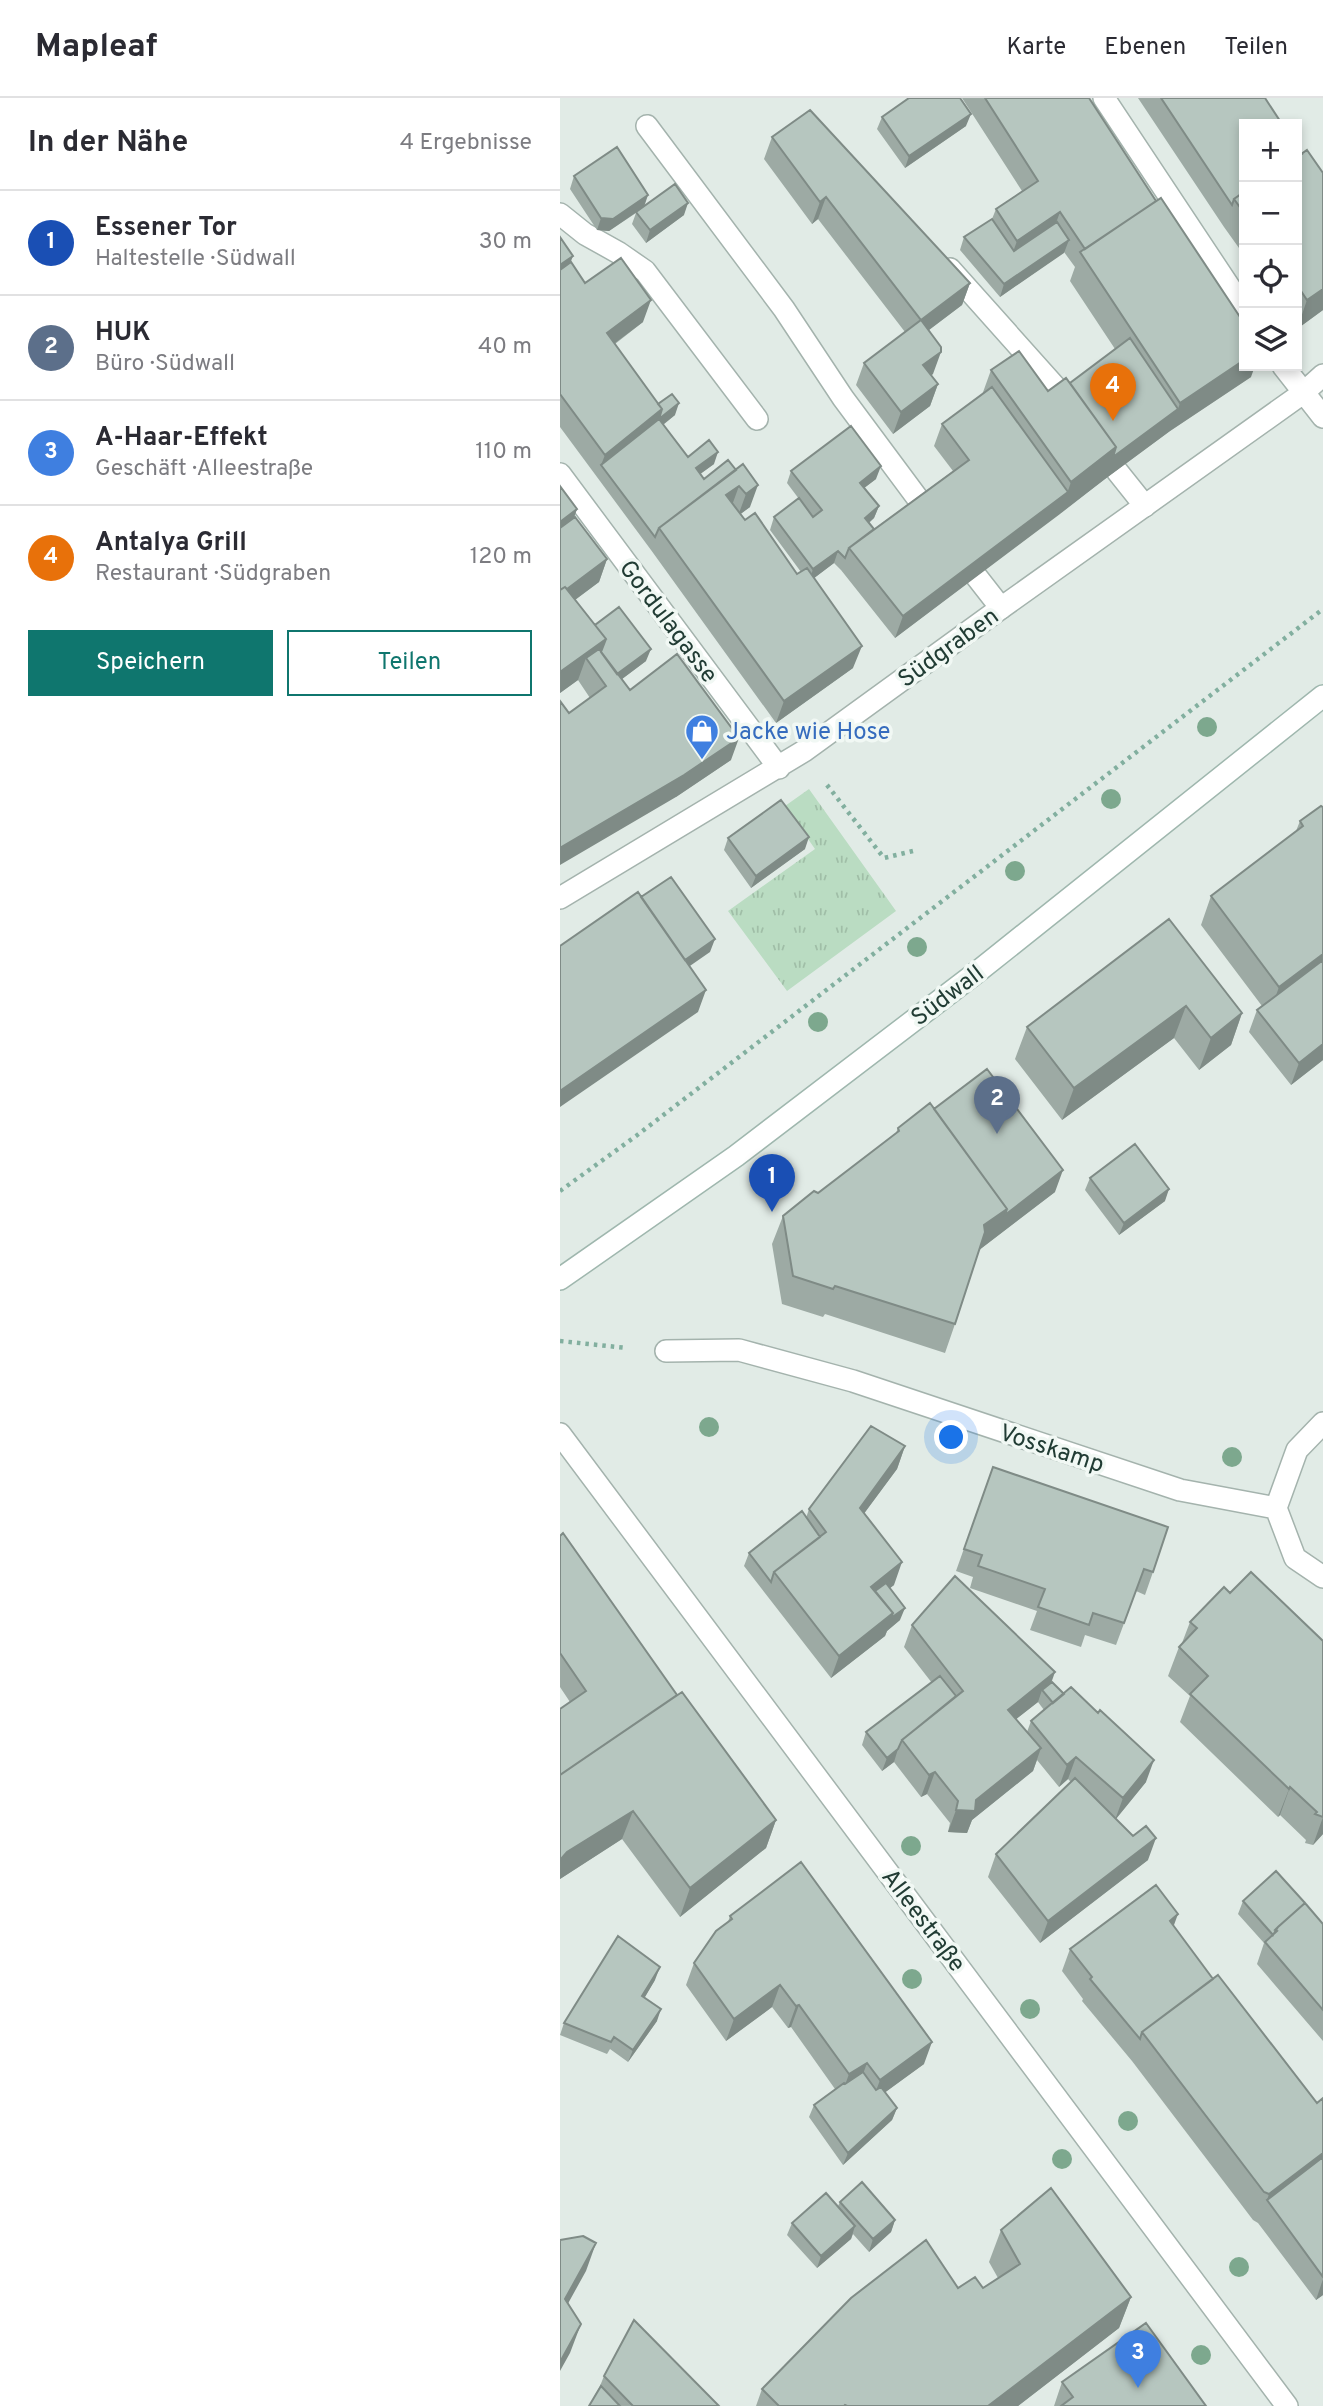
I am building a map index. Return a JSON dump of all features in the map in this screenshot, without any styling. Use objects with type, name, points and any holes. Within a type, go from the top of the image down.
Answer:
[{"type":"street","points":[[1104,98],[1243,308]]},
{"type":"street","points":[[647,126],[784,309],[844,398],[925,507]]},
{"type":"street","points":[[560,214],[586,234],[645,271],[757,419]]},
{"type":"street","points":[[934,253],[1067,400]]},
{"type":"street","points":[[1287,371],[1323,417]]},
{"type":"street","name":"Südgraben","points":[[560,898],[779,768],[1303,393],[1323,375]]},
{"type":"street","points":[[1117,471],[1145,506]]},
{"type":"street","name":"Gordulagasse","points":[[560,474],[779,768]]},
{"type":"street","points":[[976,576],[1001,608]]},
{"type":"street","name":"Südwall","points":[[560,1279],[736,1156],[971,977],[1323,696]]},
{"type":"street","name":"Vosskamp","points":[[666,1351],[739,1350],[853,1381],[1180,1490],[1276,1508]]},
{"type":"street","points":[[1323,1423],[1297,1450],[1276,1508],[1294,1558],[1323,1577]]},
{"type":"street","name":"Alleestraße","points":[[560,1434],[1287,2406]]},
{"type":"path","points":[[560,1191],[636,1136],[1323,609]]},
{"type":"path","points":[[825,782],[884,858],[913,851]]},
{"type":"path","points":[[560,1341],[666,1351]]},
{"type":"green space","points":[[809,789],[896,911],[787,991],[728,911],[815,849],[785,806]]},
{"type":"building","points":[[909,98],[960,98],[971,114],[909,156],[882,117]]},
{"type":"building","points":[[985,98],[1089,98],[1156,201],[1085,249],[1060,212],[1017,241],[996,209],[1038,181]]},
{"type":"building","points":[[1161,98],[1265,98],[1279,119],[1239,119],[1239,196],[1232,205]]},
{"type":"building","points":[[810,110],[970,283],[921,320],[826,197],[820,202],[772,137]]},
{"type":"building","points":[[617,147],[648,195],[613,219],[601,218],[574,176]]},
{"type":"building","points":[[1307,150],[1323,173],[1323,289],[1307,300],[1302,292],[1302,154]]},
{"type":"building","points":[[675,184],[688,203],[650,230],[636,212]]},
{"type":"building","points":[[1161,198],[1239,315],[1239,363],[1180,403],[1080,252]]},
{"type":"building","points":[[992,219],[1014,251],[1057,222],[1069,240],[1004,284],[964,237]]},
{"type":"building","points":[[560,237],[573,256],[560,265]]},
{"type":"building","points":[[621,258],[651,300],[607,333],[662,409],[605,455],[560,394],[560,270],[571,262],[585,283]]},
{"type":"building","points":[[921,320],[941,347],[941,352],[923,365],[938,384],[901,412],[864,363]]},
{"type":"building","points":[[1130,338],[1178,409],[1113,457],[1116,447],[1070,383]]},
{"type":"building","points":[[1019,351],[1048,391],[1066,378],[1116,447],[1071,482],[991,370]]},
{"type":"building","points":[[992,387],[1068,492],[903,616],[849,548],[969,460],[942,424]]},
{"type":"building","points":[[672,394],[679,403],[659,419],[662,409],[658,404]]},
{"type":"building","points":[[659,419],[688,457],[709,440],[718,452],[696,468],[704,479],[728,460],[736,470],[659,528],[655,537],[601,465]]},
{"type":"building","points":[[851,426],[881,466],[860,483],[879,506],[865,518],[874,529],[849,548],[845,558],[838,551],[813,569],[774,517],[799,498],[813,517],[822,510],[791,471]]},
{"type":"building","points":[[743,464],[758,485],[746,494],[739,486],[726,495],[745,520],[755,513],[797,574],[807,568],[862,646],[784,701],[659,528]]},
{"type":"building","points":[[560,486],[577,509],[560,522]]},
{"type":"building","points":[[575,517],[607,559],[567,589],[565,587],[560,590],[560,528]]},
{"type":"building","points":[[565,587],[606,639],[560,672],[560,590]]},
{"type":"building","points":[[619,607],[651,649],[617,674],[601,652],[606,639],[595,625]]},
{"type":"building","points":[[599,649],[630,690],[677,654],[739,738],[684,775],[560,848],[560,701],[569,713],[606,686],[586,658]]},
{"type":"building","points":[[781,800],[809,837],[756,876],[728,838]]},
{"type":"building","points":[[1321,806],[1323,954],[1279,987],[1211,896],[1303,826],[1300,821]]},
{"type":"building","points":[[671,877],[715,939],[685,960],[641,897]]},
{"type":"building","points":[[638,892],[706,990],[560,1091],[560,946]]},
{"type":"building","points":[[1169,919],[1242,1013],[1211,1038],[1186,1006],[1074,1088],[1027,1027]]},
{"type":"building","points":[[1323,960],[1323,1044],[1299,1063],[1257,1010]]},
{"type":"building","points":[[987,1069],[1063,1170],[1005,1215],[1007,1209],[934,1109]]},
{"type":"building","points":[[930,1103],[1007,1209],[984,1225],[985,1232],[955,1324],[835,1286],[833,1289],[793,1276],[783,1216],[814,1191],[818,1193],[899,1131],[898,1128]]},
{"type":"building","points":[[1135,1144],[1169,1189],[1124,1223],[1090,1178]]},
{"type":"building","points":[[871,1426],[905,1446],[860,1508],[902,1562],[871,1587],[893,1613],[839,1656],[774,1572],[826,1532],[809,1509]]},
{"type":"building","points":[[993,1467],[1168,1527],[1153,1572],[1144,1569],[1124,1623],[1093,1613],[1089,1625],[1038,1607],[1045,1589],[978,1566],[982,1555],[964,1549]]},
{"type":"building","points":[[802,1511],[820,1537],[774,1572],[771,1582],[749,1553]]},
{"type":"building","points":[[563,1533],[677,1695],[560,1775],[560,1709],[586,1691],[560,1653],[560,1536]]},
{"type":"building","points":[[1251,1572],[1323,1641],[1323,1817],[1315,1814],[1317,1812],[1290,1787],[1289,1789],[1190,1694],[1208,1676],[1179,1647],[1197,1628],[1190,1622],[1224,1587],[1230,1593]]},
{"type":"building","points":[[955,1576],[1055,1672],[1008,1710],[1041,1748],[976,1800],[975,1811],[956,1810],[958,1801],[935,1772],[929,1775],[902,1740],[963,1691],[912,1625]]},
{"type":"building","points":[[886,1583],[905,1608],[891,1618],[893,1613],[875,1591]]},
{"type":"building","points":[[940,1676],[956,1696],[902,1740],[898,1749],[887,1758],[866,1732]]},
{"type":"building","points":[[1052,1682],[1064,1694],[1053,1703],[1042,1690]]},
{"type":"building","points":[[1071,1687],[1154,1760],[1123,1798],[1076,1757],[1067,1765],[1031,1721]]},
{"type":"building","points":[[682,1692],[776,1820],[690,1888],[633,1811],[567,1852],[560,1860],[560,1775]]},
{"type":"building","points":[[1075,1778],[1133,1836],[1146,1826],[1156,1838],[1048,1921],[996,1854]]},
{"type":"building","points":[[801,1862],[932,2042],[880,2080],[867,2063],[849,2074],[799,2005],[796,2006],[780,1985],[734,2019],[694,1963],[716,1931],[732,1919],[730,1916]]},
{"type":"building","points":[[1276,1871],[1305,1903],[1278,1927],[1273,1935],[1243,1901]]},
{"type":"building","points":[[1156,1885],[1178,1914],[1170,1921],[1213,1979],[1142,2032],[1140,2039],[1090,1979],[1092,1977],[1070,1949]]},
{"type":"building","points":[[1305,1903],[1323,1924],[1323,2010],[1265,1942]]},
{"type":"building","points":[[618,1936],[660,1967],[642,1996],[661,2009],[633,2050],[614,2037],[611,2042],[564,2023]]},
{"type":"building","points":[[1218,1975],[1317,2103],[1323,2098],[1323,2153],[1269,2194],[1264,2192],[1142,2032]]},
{"type":"building","points":[[863,2072],[876,2090],[881,2087],[897,2108],[848,2153],[814,2105]]},
{"type":"building","points":[[1323,2157],[1323,2277],[1267,2200]]},
{"type":"building","points":[[862,2182],[895,2220],[873,2239],[840,2202]]},
{"type":"building","points":[[1051,2188],[1131,2297],[988,2406],[779,2406],[762,2389],[851,2298],[926,2240],[958,2288],[975,2277],[983,2288],[1020,2264],[1001,2230]]},
{"type":"building","points":[[826,2193],[855,2226],[821,2256],[792,2223]]},
{"type":"building","points":[[583,2236],[596,2243],[565,2299],[581,2324],[560,2362],[560,2240]]},
{"type":"building","points":[[634,2320],[719,2406],[633,2406],[604,2376]]},
{"type":"building","points":[[1146,2323],[1206,2406],[1061,2406],[1073,2397],[1062,2382]]},
{"type":"building","points":[[601,2386],[620,2406],[589,2406]]},
{"type":"place","name":"Antalya Grill","points":[[1113,421]]},
{"type":"place","name":"Jacke wie Hose","points":[[702,761]]},
{"type":"place","name":"HUK","points":[[997,1134]]},
{"type":"place","name":"Essener Tor","points":[[772,1212]]},
{"type":"place","name":"A-Haar-Effekt","points":[[1138,2388]]}]
